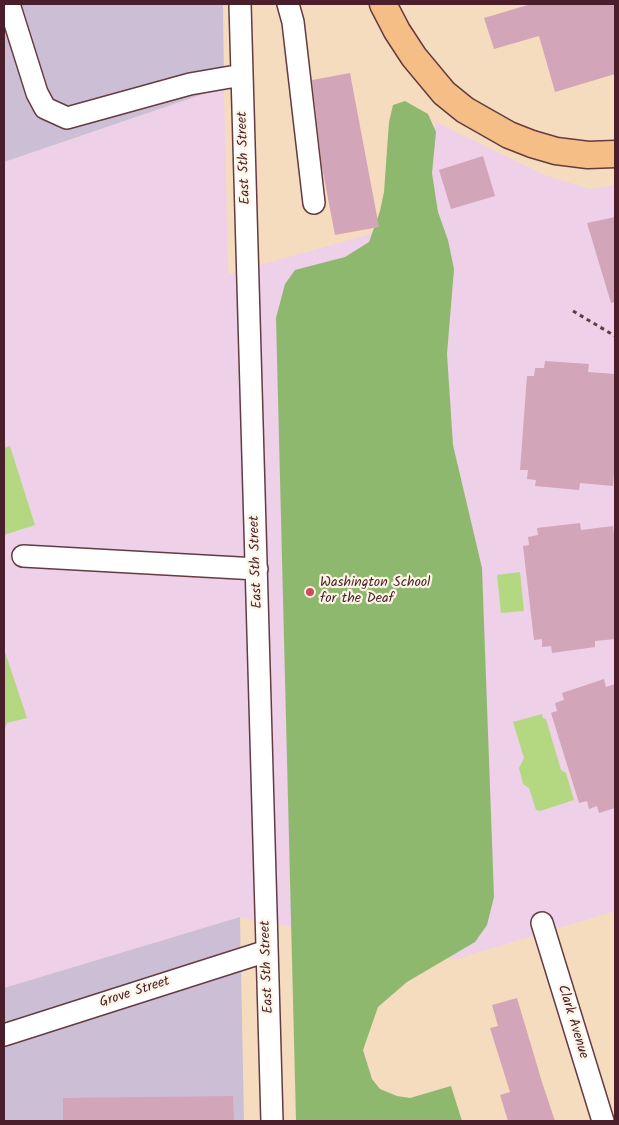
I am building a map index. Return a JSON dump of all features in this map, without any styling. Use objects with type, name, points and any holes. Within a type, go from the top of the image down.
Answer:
[{"type":"main road","points":[[383,4],[397,31],[414,57],[444,93],[465,110],[509,135],[532,144],[556,151],[588,155],[615,154]]},
{"type":"street","points":[[9,4],[37,93],[45,108],[67,118],[190,84],[242,75]]},
{"type":"street","name":"East 5th Street","points":[[240,4],[272,1121]]},
{"type":"street","points":[[288,4],[293,22],[314,203]]},
{"type":"street","points":[[23,556],[257,569]]},
{"type":"street","name":"Clark Avenue","points":[[542,923],[603,1121]]},
{"type":"street","name":"Grove Street","points":[[4,1035],[267,951]]},
{"type":"path","points":[[572,311],[615,336]]},
{"type":"shaded area","points":[[4,4],[223,4],[224,87],[4,162]]},
{"type":"shaded area","name":"Washington School for the Deaf","points":[[224,87],[228,274],[392,228],[436,122],[544,175],[590,189],[615,185],[615,911],[456,959],[240,917],[4,988],[4,162]]},
{"type":"shaded area","points":[[240,917],[244,1121],[4,1121],[4,988]]},
{"type":"green space","points":[[405,101],[428,114],[436,132],[432,173],[438,212],[448,240],[454,269],[447,354],[453,445],[482,568],[494,897],[487,925],[475,942],[407,982],[378,1007],[363,1050],[372,1079],[380,1089],[397,1096],[410,1098],[451,1086],[462,1121],[296,1121],[276,318],[285,284],[295,270],[345,257],[369,242],[380,211],[384,192],[389,122],[393,105]]},
{"type":"green space","points":[[10,446],[35,525],[4,535],[4,448]]},
{"type":"green space","points":[[520,572],[524,611],[501,613],[497,575]]},
{"type":"green space","points":[[4,649],[27,718],[7,723],[4,731]]},
{"type":"green space","points":[[542,714],[543,718],[546,719],[561,770],[566,773],[574,800],[540,811],[536,810],[529,788],[523,784],[519,768],[524,758],[513,722]]},
{"type":"building","points":[[531,4],[615,4],[615,74],[555,92],[539,36],[494,49],[484,18]]},
{"type":"building","points":[[350,73],[379,227],[335,235],[322,167],[312,80]]},
{"type":"building","points":[[483,156],[495,196],[451,209],[439,170]]},
{"type":"building","points":[[615,217],[615,302],[611,303],[587,223]]},
{"type":"building","points":[[545,361],[589,364],[588,372],[615,374],[615,471],[613,486],[580,483],[579,490],[535,486],[536,480],[527,479],[528,470],[520,470],[527,376],[534,376],[535,368],[544,368]]},
{"type":"building","points":[[580,523],[581,530],[613,526],[615,544],[615,639],[595,641],[595,647],[552,653],[551,646],[542,647],[542,639],[534,640],[523,546],[529,545],[528,537],[538,535],[537,528]]},
{"type":"building","points":[[604,679],[606,687],[615,684],[615,808],[599,813],[597,806],[589,809],[587,801],[579,803],[551,713],[557,711],[555,703],[564,700],[562,693]]},
{"type":"building","points":[[517,998],[555,1121],[508,1121],[500,1095],[510,1092],[490,1028],[498,1026],[492,1005]]},
{"type":"building","points":[[233,1096],[234,1121],[63,1121],[63,1098]]},
{"type":"place","name":"Washington School for the Deaf","points":[[310,592]]}]
